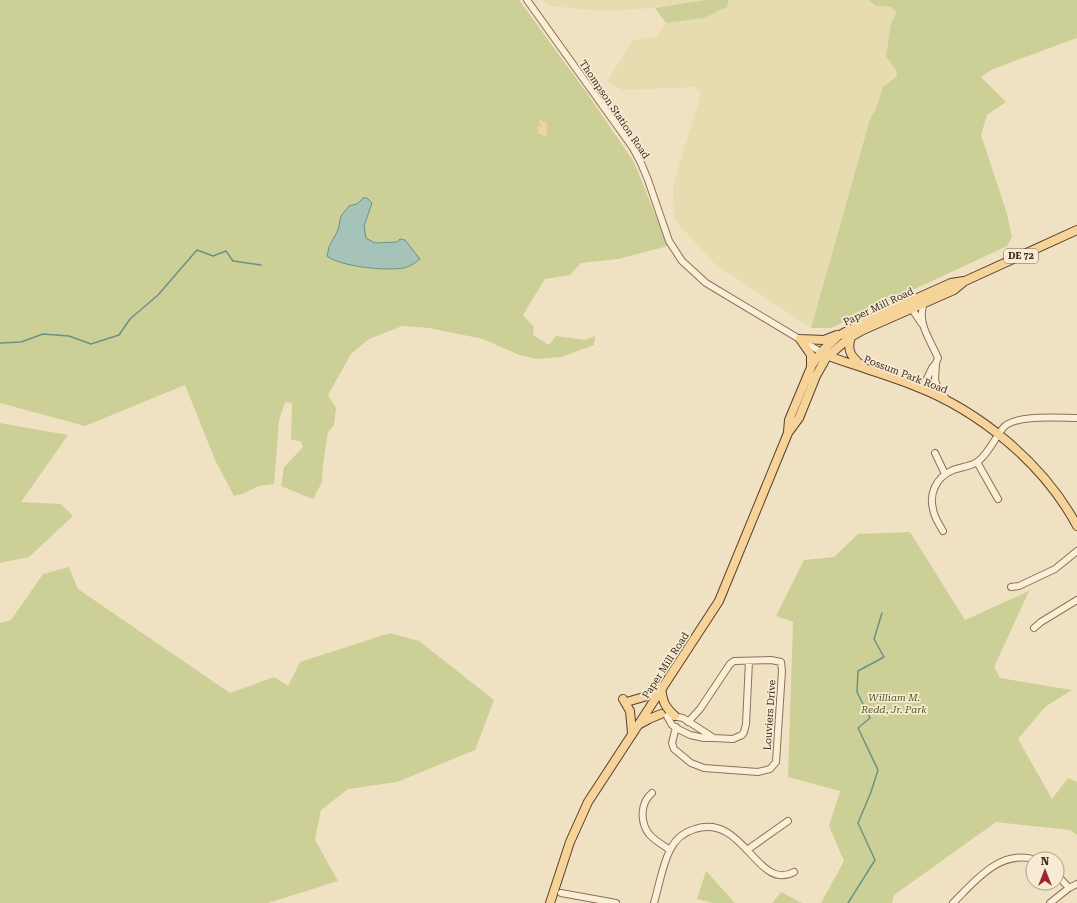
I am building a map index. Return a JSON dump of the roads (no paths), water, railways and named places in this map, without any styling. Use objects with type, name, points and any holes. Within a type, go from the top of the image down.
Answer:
[{"type":"main road","name":"Paper Mill Road","points":[[788,433],[789,420],[811,368],[820,352],[838,336],[851,333],[912,309],[954,290],[965,281],[1077,230]]},
{"type":"main road","name":"Paper Mill Road","points":[[550,903],[564,857],[582,813],[648,708],[719,601],[788,433],[799,418],[816,376],[828,356],[851,333],[866,321],[951,283],[965,281]]},
{"type":"main road","points":[[912,309],[911,304],[932,292]]},
{"type":"main road","points":[[800,339],[824,340],[851,333],[849,344],[850,352],[865,369]]},
{"type":"main road","points":[[800,339],[811,355],[811,368]]},
{"type":"main road","name":"Possum Park Road","points":[[820,352],[922,389],[946,399],[968,412],[999,434],[1048,483],[1077,526]]},
{"type":"main road","points":[[662,687],[663,701],[668,715],[639,724],[633,732],[627,700],[647,696],[662,687]]},
{"type":"street","name":"Thompson Station Road","points":[[527,0],[636,153],[648,180],[669,241],[682,262],[706,283],[820,352]]},
{"type":"street","points":[[923,325],[921,313],[924,303]]},
{"type":"street","points":[[912,309],[923,325],[938,358],[936,363],[935,383],[946,399]]},
{"type":"street","points":[[922,389],[936,363]]},
{"type":"street","points":[[943,531],[935,518],[932,500],[936,486],[945,474],[977,462],[1004,427],[1016,421],[1077,418]]},
{"type":"street","points":[[935,452],[945,474]]},
{"type":"street","points":[[977,462],[998,499]]},
{"type":"street","points":[[1010,587],[1019,586],[1055,569],[1077,551]]},
{"type":"street","points":[[1034,628],[1041,622],[1077,600]]},
{"type":"street","name":"Louviers Drive","points":[[676,727],[672,743],[674,749],[691,763],[704,768],[758,772],[770,769],[776,762],[782,671],[781,662],[771,660],[734,661],[730,664],[700,709],[688,722]]},
{"type":"street","points":[[668,715],[672,725],[690,734],[704,738],[733,739],[742,735],[744,732],[748,698],[749,661]]},
{"type":"street","points":[[648,708],[688,722],[714,738]]},
{"type":"street","points":[[652,793],[644,802],[644,824],[656,840],[670,850]]},
{"type":"street","points":[[747,850],[788,821]]},
{"type":"street","points":[[654,903],[670,850],[675,842],[684,834],[695,829],[707,827],[719,828],[730,833],[762,866],[773,873],[784,875],[794,872]]},
{"type":"street","points":[[953,903],[984,873],[996,864],[1006,859],[1018,857],[1025,858]]},
{"type":"street","points":[[1065,884],[1068,888]]},
{"type":"street","points":[[1050,903],[1068,888],[1077,884]]},
{"type":"street","points":[[561,893],[596,901],[616,903]]},
{"type":"water","points":[[363,198],[367,198],[372,203],[364,226],[366,238],[375,243],[397,242],[400,239],[405,240],[420,259],[404,268],[387,269],[343,263],[327,256],[329,247],[338,230],[341,216],[349,206],[357,204]]},
{"type":"waterway","points":[[0,343],[21,342],[43,334],[69,336],[91,344],[119,335],[130,319],[158,295],[197,250],[213,256],[226,251],[233,261],[261,265]]},
{"type":"waterway","points":[[848,903],[875,860],[858,823],[871,792],[878,770],[858,728],[870,718],[857,692],[858,671],[884,657],[874,639],[882,613]]},
{"type":"park label","name":"William M. Redd, Jr. Park","points":[[894,702]]}]
